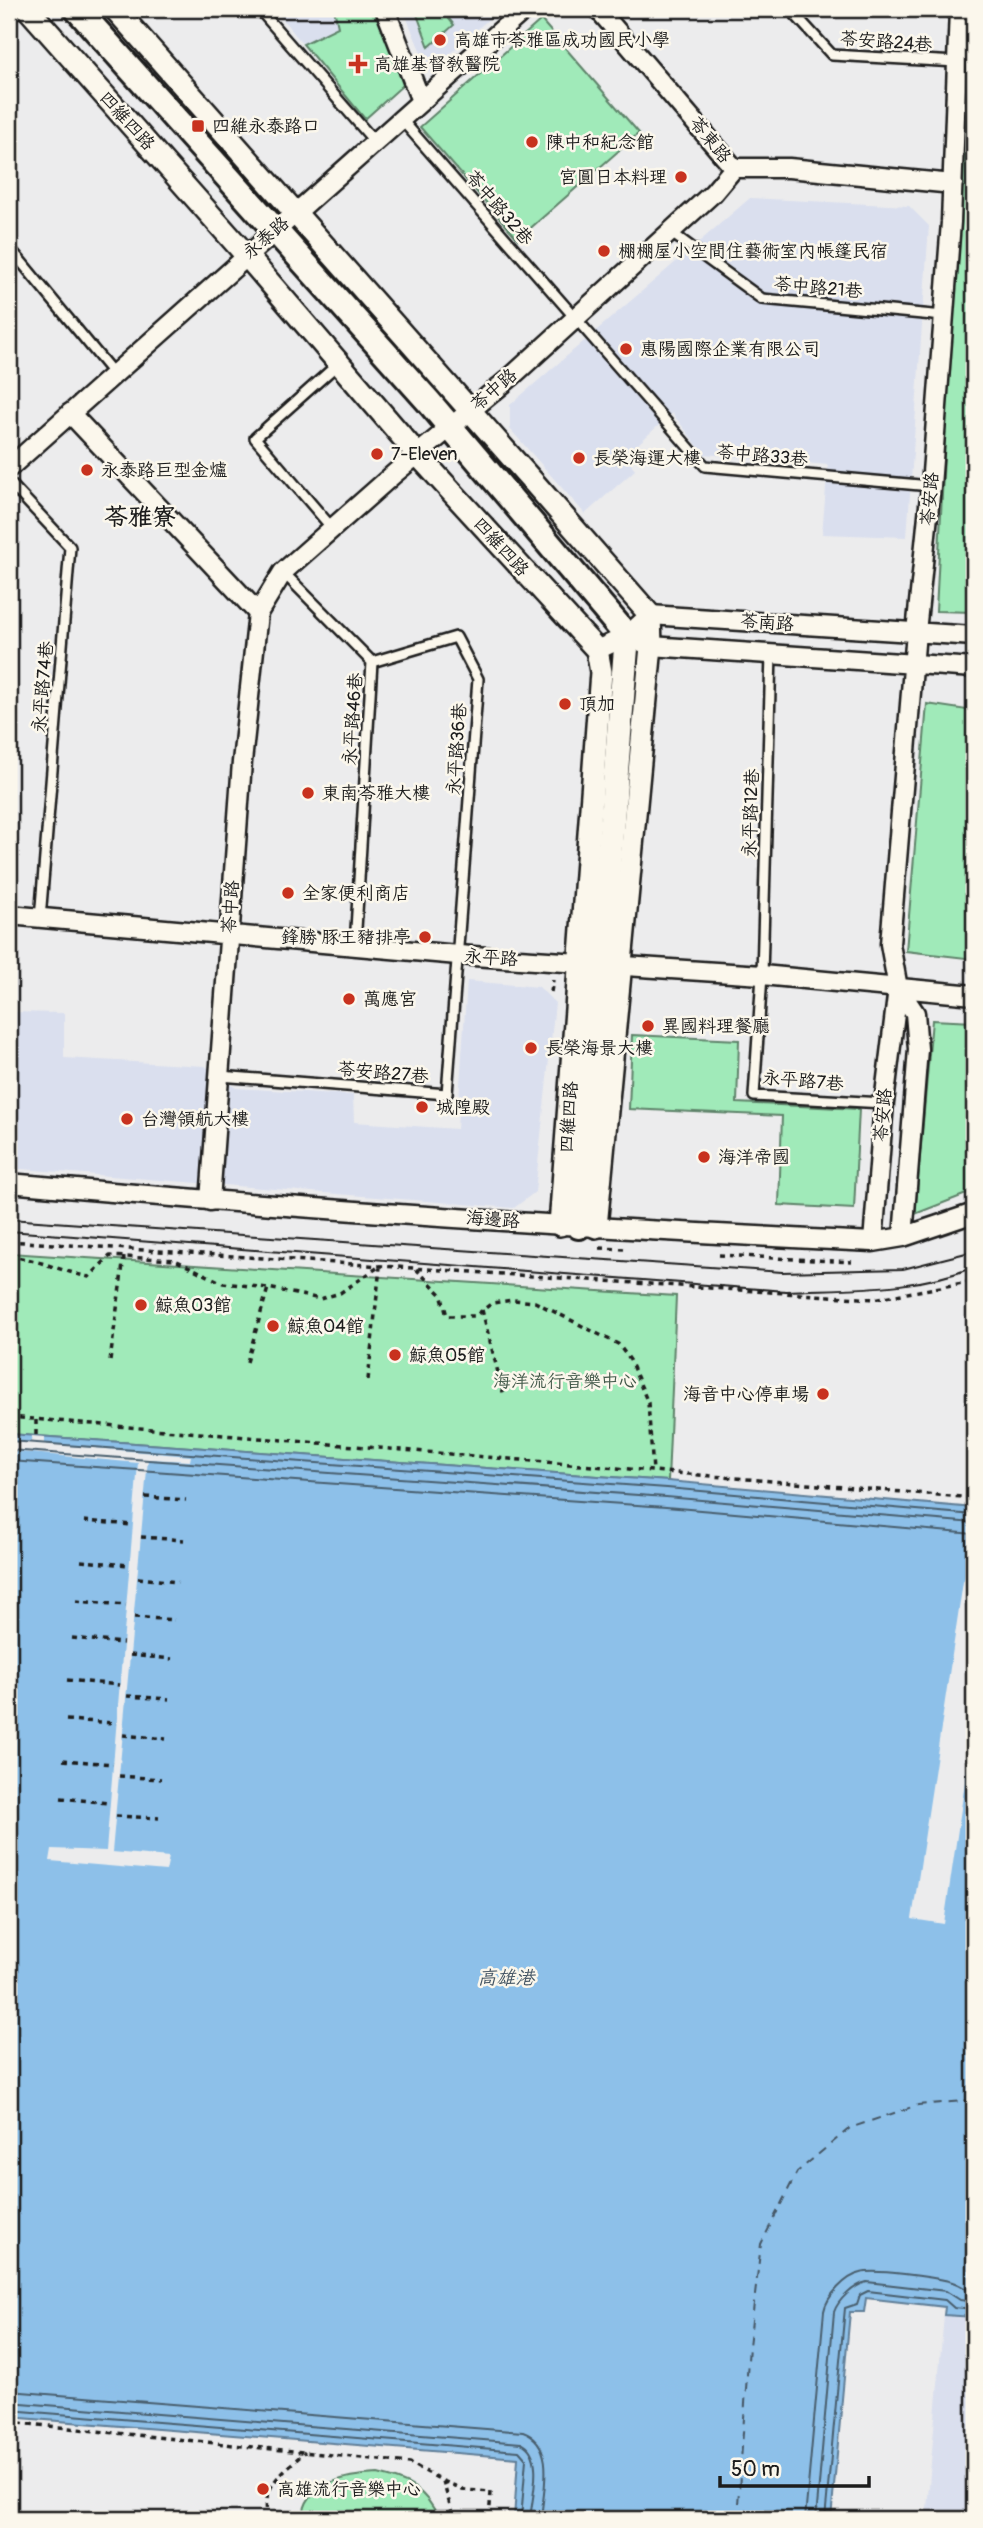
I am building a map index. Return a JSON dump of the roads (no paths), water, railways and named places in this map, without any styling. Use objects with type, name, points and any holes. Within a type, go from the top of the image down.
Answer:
[{"type":"main road","name":"四維四路","points":[[77,9],[450,427],[627,636],[578,1226]]},
{"type":"street","name":"四維四路","points":[[28,9],[340,362],[417,454],[597,650],[601,673],[600,965]]},
{"type":"street","points":[[115,9],[294,214],[472,409],[650,615],[627,636],[597,650]]},
{"type":"street","points":[[385,9],[421,101]]},
{"type":"street","name":"永泰路","points":[[11,461],[70,413],[525,9]]},
{"type":"street","name":"苓東路","points":[[598,9],[734,169],[789,168],[953,184]]},
{"type":"street","name":"苓安路","points":[[873,1242],[884,1103],[898,988],[890,944],[944,316],[953,184],[959,9]]},
{"type":"street","name":"苓中路","points":[[210,1201],[242,762],[258,613],[283,572],[472,409],[713,193],[734,169]]},
{"type":"street","points":[[70,413],[258,613]]},
{"type":"street","name":"四維四路","points":[[600,965],[651,646],[650,615]]},
{"type":"street","name":"苓南路","points":[[650,615],[974,636]]},
{"type":"street","name":"苓南路","points":[[627,636],[651,646],[771,652],[974,668]]},
{"type":"street","name":"永平路","points":[[9,915],[458,955],[762,975],[974,995]]},
{"type":"street","name":"苓安路","points":[[898,988],[915,1013],[918,1049],[903,1237]]},
{"type":"street","name":"海邊路","points":[[9,1182],[210,1201],[578,1226],[873,1242],[903,1237],[974,1213]]},
{"type":"lane","points":[[259,9],[375,142]]},
{"type":"lane","name":"苓安路24巷","points":[[790,9],[832,55],[957,62]]},
{"type":"lane","name":"苓中路32巷","points":[[401,119],[573,318]]},
{"type":"lane","name":"苓中路21巷","points":[[669,231],[762,299],[944,316]]},
{"type":"lane","points":[[9,247],[113,373]]},
{"type":"lane","name":"苓中路33巷","points":[[573,318],[705,466],[931,486]]},
{"type":"lane","points":[[332,527],[255,438],[340,362]]},
{"type":"lane","name":"永平路74巷","points":[[9,482],[70,547],[40,919]]},
{"type":"lane","name":"永平路46巷","points":[[283,572],[372,662],[355,946]]},
{"type":"lane","name":"永平路36巷","points":[[372,662],[456,637],[478,679],[458,955]]},
{"type":"lane","name":"永平路12巷","points":[[762,975],[771,652]]},
{"type":"lane","name":"苓安路27巷","points":[[220,1076],[447,1094],[458,955]]},
{"type":"lane","name":"永平路7巷","points":[[762,975],[754,1096],[884,1103]]},
{"type":"water","name":"高雄港","points":[[9,1434],[668,1481],[974,1508],[974,2317],[944,2315],[945,2307],[866,2298],[864,2312],[850,2312],[831,2519],[514,2519],[518,2458],[9,2417]]},
{"type":"tram line","points":[[9,1219],[782,1272],[903,1269],[974,1251]]},
{"type":"tram line","points":[[9,1231],[786,1291],[905,1284],[952,1275],[974,1267]]},
{"type":"place","name":"高雄市苓雅區成功國民小學","points":[[440,40]]},
{"type":"place","name":"高雄基督教醫院","points":[[358,64]]},
{"type":"place","name":"四維永泰路口","points":[[198,126]]},
{"type":"place","name":"陳中和紀念館","points":[[532,142]]},
{"type":"place","name":"宮圓日本料理","points":[[681,177]]},
{"type":"place","name":"棚棚屋小空間住藝術室內帳篷民宿","points":[[604,251]]},
{"type":"place","name":"惠陽國際企業有限公司","points":[[626,349]]},
{"type":"place","name":"7-Eleven","points":[[377,454]]},
{"type":"place","name":"長榮海運大樓","points":[[579,458]]},
{"type":"place","name":"永泰路巨型金爐","points":[[87,470]]},
{"type":"place","name":"頂加","points":[[565,704]]},
{"type":"place","name":"東南苓雅大樓","points":[[308,793]]},
{"type":"place","name":"全家便利商店","points":[[288,893]]},
{"type":"place","name":"鋒勝 豚王豬排亭","points":[[425,937]]},
{"type":"place","name":"萬應宮","points":[[349,999]]},
{"type":"place","name":"異國料理餐廳","points":[[648,1026]]},
{"type":"place","name":"長榮海景大樓","points":[[531,1048]]},
{"type":"place","name":"城隍殿","points":[[422,1107]]},
{"type":"place","name":"台灣領航大樓","points":[[127,1119]]},
{"type":"place","name":"海洋帝國","points":[[704,1157]]},
{"type":"place","name":"鯨魚03館","points":[[141,1305]]},
{"type":"place","name":"鯨魚04館","points":[[273,1326]]},
{"type":"place","name":"鯨魚05館","points":[[395,1355]]},
{"type":"place","name":"海音中心停車場","points":[[823,1394]]},
{"type":"place","name":"高雄流行音樂中心","points":[[263,2489]]},
{"type":"district","name":"苓雅寮","points":[[140,517]]},
{"type":"park label","name":"海洋流行音樂中心","points":[[565,1381]]}]
